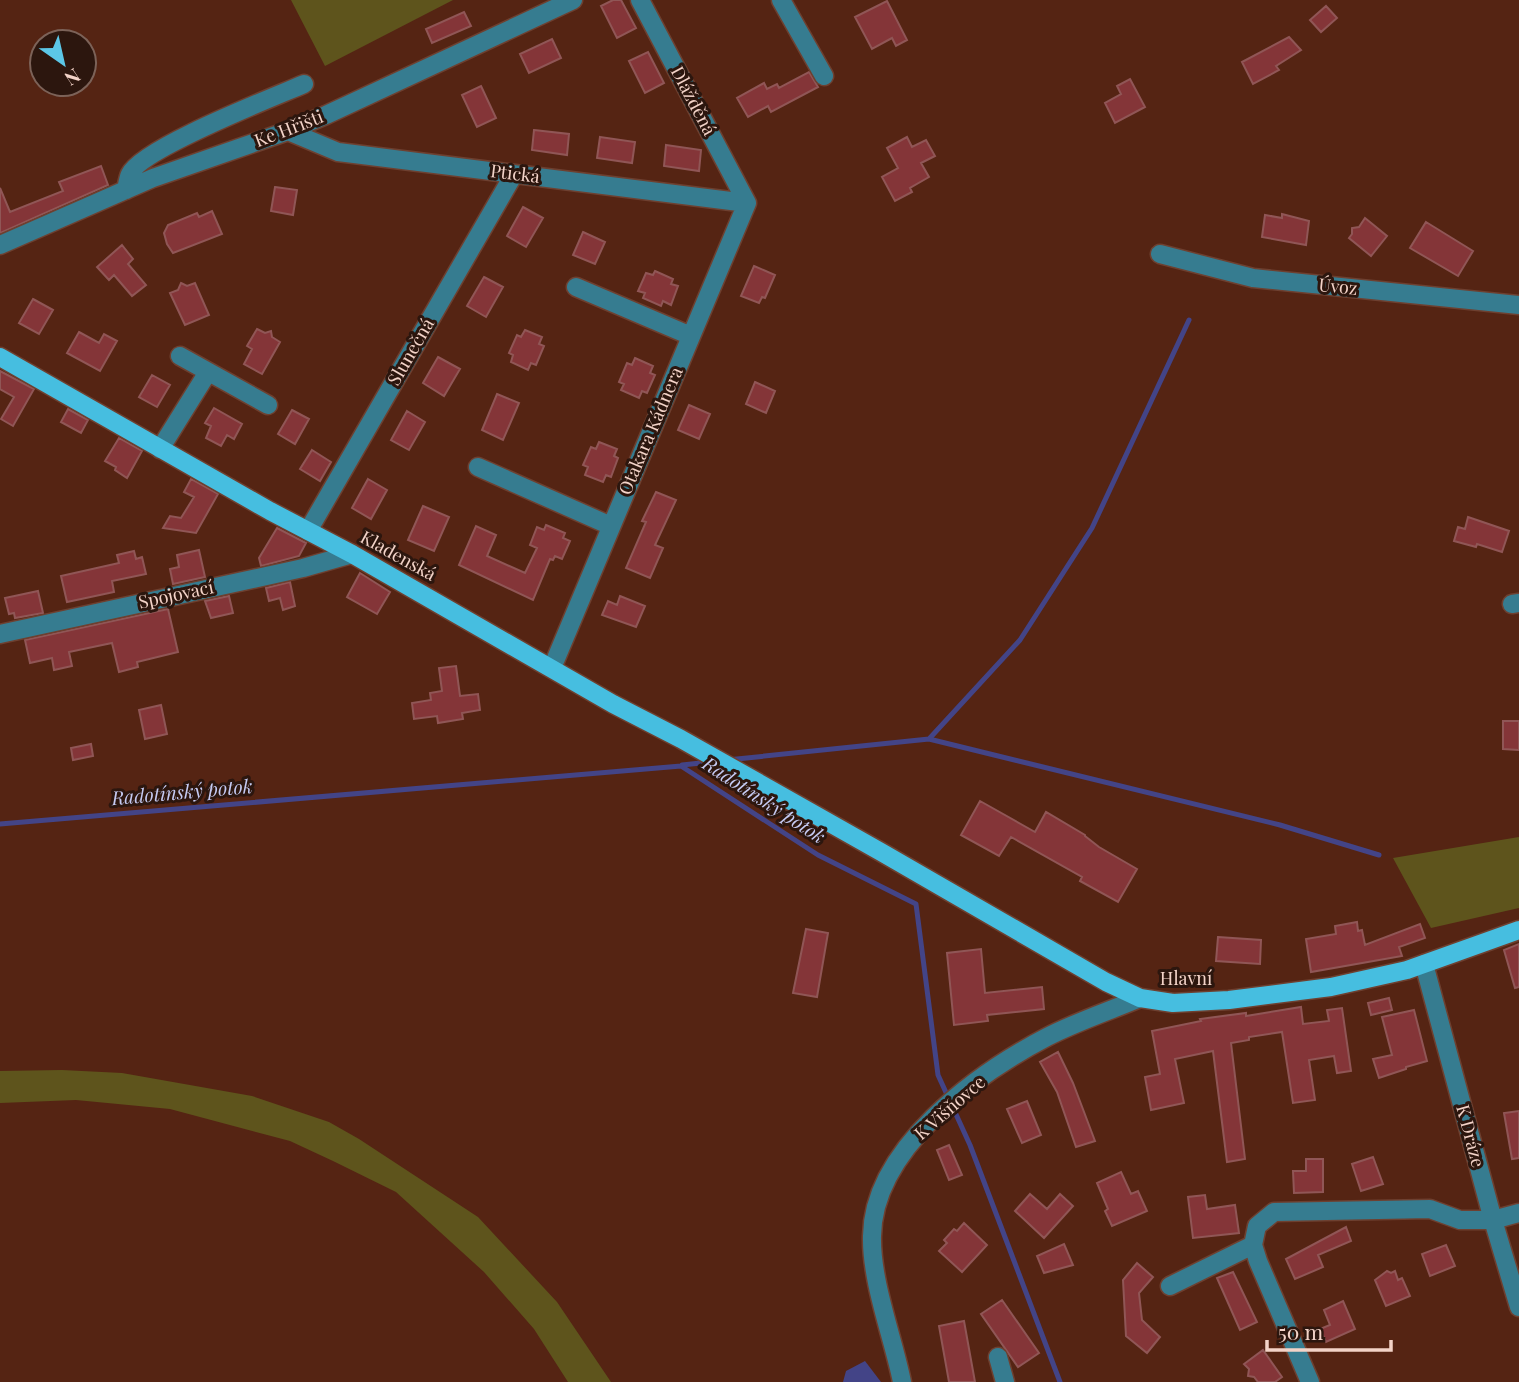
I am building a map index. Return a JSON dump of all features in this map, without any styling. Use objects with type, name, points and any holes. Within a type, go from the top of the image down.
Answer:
[{"type":"main road","name":"Kladenská","points":[[0,357],[613,704]]},
{"type":"main road","name":"Hlavní","points":[[613,704],[681,739],[1106,982],[1140,998],[1173,1003],[1229,1000],[1331,987],[1386,976],[1519,930]]},
{"type":"street","name":"Ke Hřišti","points":[[0,245],[153,178],[288,131],[573,0]]},
{"type":"street","name":"Dlážděná","points":[[640,0],[747,203]]},
{"type":"street","points":[[781,0],[824,76]]},
{"type":"street","points":[[126,190],[130,173],[151,155],[188,134],[304,84]]},
{"type":"street","name":"Ptická","points":[[288,131],[338,152],[747,203]]},
{"type":"street","name":"Slunečná","points":[[308,531],[514,174]]},
{"type":"street","name":"Otakara Kádnera","points":[[552,668],[747,203]]},
{"type":"street","name":"Úvoz","points":[[1160,254],[1253,278],[1519,305]]},
{"type":"street","points":[[576,287],[691,336]]},
{"type":"street","points":[[180,356],[268,405]]},
{"type":"street","points":[[160,449],[208,372]]},
{"type":"street","points":[[478,467],[611,526]]},
{"type":"street","name":"Spojovací","points":[[0,634],[303,568],[352,554]]},
{"type":"street","name":"K Dráze","points":[[1424,964],[1519,1307]]},
{"type":"street","name":"K Višňovce","points":[[902,1382],[878,1282],[872,1240],[880,1197],[894,1165],[911,1141],[933,1119],[989,1074],[1045,1038],[1140,998]]},
{"type":"street","points":[[1310,1382],[1253,1245],[1257,1226],[1274,1212],[1430,1209],[1460,1220],[1493,1220],[1519,1213]]},
{"type":"street","points":[[1170,1286],[1253,1245]]},
{"type":"street","points":[[998,1357],[1005,1382]]},
{"type":"shaded area","points":[[291,0],[453,0],[325,66]]},
{"type":"shaded area","points":[[1519,837],[1519,908],[1431,928],[1393,858]]},
{"type":"shaded area","points":[[0,1071],[122,1073],[252,1096],[329,1122],[359,1139],[478,1217],[557,1302],[611,1382],[568,1382],[534,1329],[484,1272],[396,1192],[290,1141],[170,1109],[76,1100],[0,1103]]},
{"type":"shaded area","points":[[865,1361],[881,1382],[843,1382],[846,1371]]},
{"type":"building","points":[[613,0],[621,0],[636,28],[617,38],[601,6]]},
{"type":"building","points":[[887,1],[907,40],[896,46],[892,38],[872,49],[855,17]]},
{"type":"building","points":[[1326,6],[1337,18],[1321,32],[1310,20]]},
{"type":"building","points":[[464,12],[471,26],[432,43],[426,29]]},
{"type":"building","points":[[1289,37],[1301,50],[1276,66],[1279,70],[1253,84],[1242,62]]},
{"type":"building","points":[[552,39],[561,58],[529,73],[520,54]]},
{"type":"building","points":[[648,52],[664,83],[645,93],[629,61]]},
{"type":"building","points":[[809,72],[818,87],[771,112],[768,106],[748,117],[737,98],[764,83],[767,89],[777,84],[779,88]]},
{"type":"building","points":[[1130,79],[1145,107],[1115,123],[1105,103],[1121,94],[1117,86]]},
{"type":"building","points":[[481,86],[496,118],[477,127],[462,95]]},
{"type":"building","points":[[534,130],[569,134],[567,155],[532,150]]},
{"type":"building","points":[[600,137],[635,142],[632,163],[597,158]]},
{"type":"building","points":[[907,137],[912,147],[926,140],[935,156],[921,163],[929,177],[910,188],[912,192],[895,201],[882,177],[898,168],[887,148]]},
{"type":"building","points":[[666,145],[701,150],[699,171],[664,166]]},
{"type":"building","points":[[101,166],[108,185],[0,233],[0,188],[10,212],[63,191],[59,182]]},
{"type":"building","points":[[275,187],[297,190],[293,215],[271,211]]},
{"type":"building","points":[[523,207],[543,218],[526,247],[507,236]]},
{"type":"building","points":[[212,211],[222,234],[173,253],[164,233],[168,225],[197,213],[199,217]]},
{"type":"building","points":[[1282,214],[1309,221],[1306,245],[1262,237],[1265,215],[1282,218]]},
{"type":"building","points":[[1365,218],[1387,236],[1371,256],[1349,238],[1352,228],[1359,227]]},
{"type":"building","points":[[1426,222],[1473,251],[1458,276],[1410,248]]},
{"type":"building","points":[[583,232],[605,242],[595,264],[573,255]]},
{"type":"building","points":[[122,245],[133,259],[128,264],[146,285],[132,296],[114,275],[109,280],[97,267]]},
{"type":"building","points":[[754,266],[775,275],[765,298],[762,297],[759,303],[741,296]]},
{"type":"building","points":[[655,271],[673,279],[671,284],[678,286],[671,305],[663,301],[661,306],[643,298],[645,293],[638,291],[646,273],[653,275]]},
{"type":"building","points":[[484,277],[503,287],[486,317],[467,306]]},
{"type":"building","points":[[181,283],[187,286],[195,283],[209,315],[185,325],[170,293],[178,290]]},
{"type":"building","points":[[33,299],[53,310],[39,334],[19,323]]},
{"type":"building","points":[[257,329],[265,333],[271,331],[272,337],[280,342],[262,374],[244,364],[252,349],[247,346]]},
{"type":"building","points":[[525,330],[542,337],[539,344],[544,346],[536,365],[531,363],[528,370],[511,362],[513,355],[509,353],[517,335],[521,337]]},
{"type":"building","points":[[79,332],[99,343],[104,334],[117,341],[100,371],[67,353]]},
{"type":"building","points":[[438,357],[460,369],[444,396],[423,383]]},
{"type":"building","points":[[635,358],[653,366],[650,373],[655,375],[647,393],[642,391],[639,398],[621,390],[624,384],[619,382],[627,363],[632,365]]},
{"type":"building","points":[[0,371],[34,389],[13,426],[1,419],[14,397],[0,389]]},
{"type":"building","points":[[152,375],[170,385],[157,407],[139,397]]},
{"type":"building","points":[[755,382],[775,391],[766,413],[746,404]]},
{"type":"building","points":[[497,394],[519,403],[503,440],[482,430]]},
{"type":"building","points":[[689,405],[710,414],[699,439],[678,430]]},
{"type":"building","points":[[214,408],[242,424],[234,439],[227,435],[221,446],[206,438],[211,426],[205,423]]},
{"type":"building","points":[[68,409],[88,420],[81,433],[61,422]]},
{"type":"building","points":[[292,410],[309,419],[295,444],[278,434]]},
{"type":"building","points":[[407,411],[425,422],[409,450],[391,440]]},
{"type":"building","points":[[119,438],[142,451],[127,478],[105,461]]},
{"type":"building","points":[[599,442],[617,449],[614,456],[618,458],[611,477],[606,475],[603,482],[585,475],[588,467],[583,465],[591,447],[596,449]]},
{"type":"building","points":[[312,450],[331,462],[320,481],[300,469]]},
{"type":"building","points":[[191,479],[218,494],[196,533],[163,528],[170,516],[181,518],[194,497],[184,492]]},
{"type":"building","points":[[368,479],[387,490],[371,519],[352,508]]},
{"type":"building","points":[[656,492],[676,500],[655,545],[663,548],[650,578],[626,568],[646,522],[642,521]]},
{"type":"building","points":[[423,506],[449,517],[434,551],[408,540]]},
{"type":"building","points":[[1468,517],[1509,531],[1502,552],[1477,544],[1476,547],[1454,541],[1458,527],[1465,529]]},
{"type":"building","points":[[546,525],[565,533],[563,538],[570,541],[562,559],[555,556],[553,560],[550,559],[533,600],[459,565],[476,526],[496,535],[487,556],[525,573],[537,548],[530,545],[537,527],[544,530]]},
{"type":"building","points":[[277,528],[306,543],[299,556],[261,566],[259,558]]},
{"type":"building","points":[[199,550],[205,577],[173,584],[170,569],[179,567],[177,555]]},
{"type":"building","points":[[134,551],[136,559],[142,557],[146,574],[112,581],[114,592],[67,602],[61,576],[119,563],[117,555]]},
{"type":"building","points":[[360,573],[390,592],[377,614],[347,597]]},
{"type":"building","points":[[290,582],[295,606],[283,610],[280,598],[269,601],[266,588]]},
{"type":"building","points":[[38,591],[43,613],[15,618],[14,613],[9,614],[5,598]]},
{"type":"building","points":[[229,596],[233,613],[211,618],[205,601]]},
{"type":"building","points":[[620,596],[645,606],[636,627],[602,615],[608,601],[617,605]]},
{"type":"building","points":[[168,609],[178,652],[137,662],[138,667],[119,672],[112,643],[69,652],[72,666],[54,670],[52,658],[30,663],[25,640]]},
{"type":"building","points":[[456,666],[460,696],[478,694],[480,710],[462,713],[463,719],[438,723],[437,716],[414,719],[412,703],[431,700],[430,693],[442,691],[439,668]]},
{"type":"building","points":[[161,705],[167,734],[145,739],[139,710]]},
{"type":"building","points":[[1503,721],[1519,721],[1519,750],[1503,749]]},
{"type":"building","points":[[91,744],[93,756],[73,760],[71,748]]},
{"type":"building","points":[[980,801],[1035,832],[1046,812],[1137,869],[1118,902],[1080,881],[1082,877],[1011,837],[999,856],[961,835]]},
{"type":"building","points":[[1357,922],[1365,945],[1420,924],[1425,938],[1399,947],[1402,956],[1311,972],[1306,939],[1336,934],[1335,926]]},
{"type":"building","points":[[806,929],[828,933],[817,997],[793,993]]},
{"type":"building","points":[[1218,937],[1261,940],[1260,964],[1216,961]]},
{"type":"building","points":[[1519,944],[1519,987],[1515,988],[1504,950]]},
{"type":"building","points":[[981,949],[985,993],[1042,987],[1044,1009],[987,1015],[988,1021],[954,1025],[947,953]]},
{"type":"building","points":[[1389,998],[1392,1010],[1371,1015],[1368,1003]]},
{"type":"building","points":[[1301,1007],[1303,1024],[1329,1021],[1327,1010],[1342,1008],[1351,1071],[1337,1073],[1334,1056],[1309,1060],[1315,1100],[1293,1103],[1282,1032],[1231,1043],[1245,1159],[1227,1162],[1213,1051],[1175,1059],[1184,1103],[1151,1110],[1145,1077],[1160,1074],[1152,1031],[1201,1021],[1200,1019],[1246,1013],[1246,1016]]},
{"type":"building","points":[[1414,1010],[1427,1061],[1379,1078],[1373,1059],[1392,1055],[1382,1017]]},
{"type":"building","points":[[1058,1052],[1095,1141],[1076,1147],[1057,1092],[1040,1062]]},
{"type":"building","points":[[1027,1101],[1041,1135],[1022,1143],[1007,1109]]},
{"type":"building","points":[[1519,1111],[1519,1158],[1512,1159],[1504,1113]]},
{"type":"building","points":[[949,1145],[962,1175],[949,1180],[937,1150]]},
{"type":"building","points":[[1373,1157],[1383,1184],[1361,1191],[1352,1164]]},
{"type":"building","points":[[1306,1159],[1323,1159],[1323,1192],[1294,1193],[1293,1171],[1306,1171]]},
{"type":"building","points":[[1121,1172],[1131,1194],[1138,1191],[1147,1211],[1112,1226],[1097,1183]]},
{"type":"building","points":[[1030,1194],[1047,1209],[1060,1194],[1073,1206],[1044,1238],[1015,1211]]},
{"type":"building","points":[[1205,1195],[1207,1209],[1235,1205],[1239,1233],[1193,1238],[1188,1197]]},
{"type":"building","points":[[964,1223],[987,1245],[962,1272],[939,1251],[947,1243],[944,1240]]},
{"type":"building","points":[[1346,1227],[1351,1241],[1318,1255],[1323,1267],[1295,1279],[1286,1259]]},
{"type":"building","points":[[1064,1244],[1073,1265],[1044,1273],[1037,1256]]},
{"type":"building","points":[[1446,1245],[1455,1266],[1430,1276],[1422,1254]]},
{"type":"building","points":[[1137,1263],[1153,1277],[1139,1293],[1142,1320],[1160,1337],[1147,1353],[1126,1336],[1123,1280]]},
{"type":"building","points":[[1387,1271],[1395,1271],[1398,1280],[1402,1278],[1410,1296],[1386,1306],[1375,1280]]},
{"type":"building","points":[[1233,1272],[1257,1322],[1240,1330],[1217,1278]]},
{"type":"building","points":[[1002,1300],[1039,1353],[1018,1367],[981,1314]]},
{"type":"building","points":[[1343,1301],[1355,1329],[1326,1342],[1320,1329],[1330,1325],[1324,1310]]},
{"type":"building","points":[[964,1321],[975,1382],[949,1382],[939,1326]]},
{"type":"building","points":[[1263,1350],[1282,1377],[1275,1382],[1258,1382],[1254,1377],[1248,1376],[1249,1369],[1244,1364]]},
{"type":"waterway","points":[[727,760],[929,739],[1020,640],[1092,528],[1189,320]]},
{"type":"waterway","points":[[929,739],[1280,825],[1379,855]]},
{"type":"waterway","points":[[682,765],[710,762]]},
{"type":"waterway","name":"Radotínský potok","points":[[0,824],[681,766],[818,855],[916,904],[938,1075],[970,1145],[1060,1382]]}]
